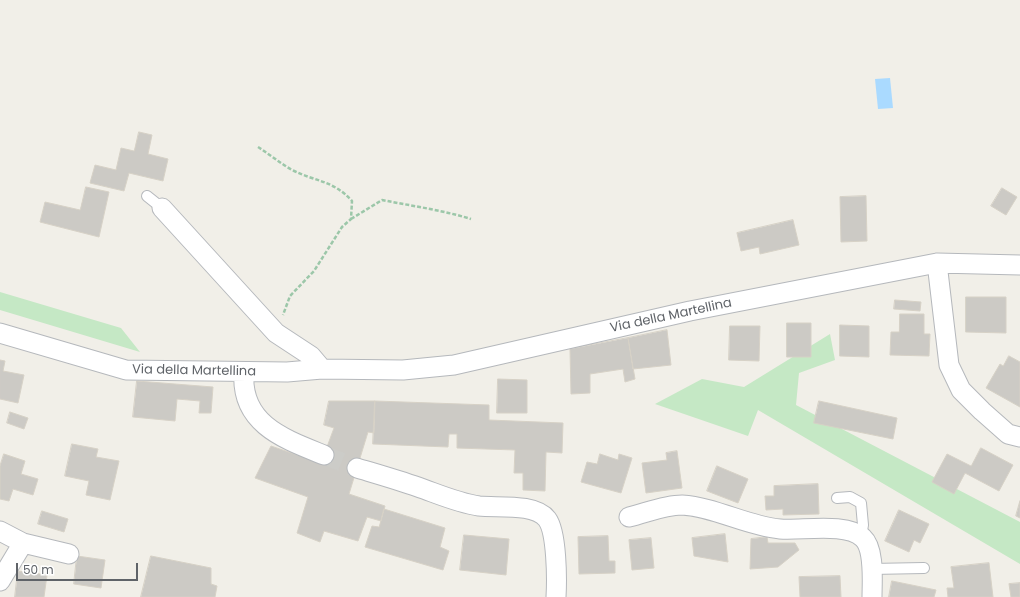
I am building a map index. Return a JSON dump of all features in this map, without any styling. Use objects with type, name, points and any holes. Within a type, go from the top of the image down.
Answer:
[{"type":"street","points":[[155,202],[276,333],[311,356],[322,369]]},
{"type":"street","points":[[937,263],[949,364],[961,390],[1008,434],[1020,437]]},
{"type":"street","name":"Via della Martellina","points":[[0,333],[126,370],[287,372],[322,369],[403,370],[454,365],[690,311],[937,263],[1020,265]]},
{"type":"street","points":[[244,372],[243,384],[245,394],[250,407],[257,417],[283,438],[324,455]]},
{"type":"street","points":[[357,468],[403,481],[463,503],[496,507],[528,508],[540,513],[546,518],[551,526],[554,539],[556,597]]},
{"type":"street","points":[[629,517],[667,506],[683,505],[731,516],[765,527],[780,529],[840,529],[861,536],[864,539],[869,550],[872,569],[872,597]]},
{"type":"street","points":[[0,532],[23,543],[69,554]]},
{"type":"street","points":[[0,581],[23,543]]},
{"type":"lane","points":[[837,498],[850,497],[862,504],[863,525],[861,536]]},
{"type":"lane","points":[[872,569],[924,568]]},
{"type":"path","points":[[258,147],[291,169],[311,178],[326,182],[342,190],[352,201],[351,219]]},
{"type":"path","points":[[276,333],[276,318],[284,314],[290,296],[314,271],[342,226],[382,200],[422,208],[436,209],[471,219]]},
{"type":"green space","points":[[0,292],[121,328],[140,352],[0,310]]},
{"type":"green space","points":[[830,334],[835,360],[799,373],[796,405],[1020,522],[1020,564],[758,410],[748,436],[655,404],[702,379],[744,387]]},
{"type":"water","points":[[890,78],[893,108],[878,109],[875,79]]},
{"type":"building","points":[[139,132],[152,135],[148,154],[168,159],[163,181],[129,173],[124,191],[90,183],[95,165],[116,170],[121,148],[134,151]]},
{"type":"building","points":[[86,187],[109,192],[99,237],[40,222],[45,202],[80,210]]},
{"type":"building","points":[[1002,188],[1017,197],[1006,215],[991,206]]},
{"type":"building","points":[[866,196],[867,241],[841,242],[840,197]]},
{"type":"building","points":[[793,220],[799,245],[760,254],[759,247],[741,251],[737,233]]},
{"type":"building","points":[[966,297],[1006,297],[1006,333],[966,332]]},
{"type":"building","points":[[895,300],[921,302],[920,311],[894,309]]},
{"type":"building","points":[[900,314],[924,314],[924,334],[930,334],[929,356],[890,355],[891,332],[899,332]]},
{"type":"building","points":[[787,323],[811,323],[811,357],[787,357]]},
{"type":"building","points":[[840,325],[869,326],[869,357],[840,356]]},
{"type":"building","points":[[730,326],[760,326],[759,361],[729,360]]},
{"type":"building","points":[[667,330],[671,365],[633,369],[628,338]]},
{"type":"building","points":[[628,338],[635,379],[625,382],[623,369],[590,374],[590,393],[571,394],[570,349]]},
{"type":"building","points":[[1009,356],[1020,362],[1020,407],[986,388],[1000,364],[1003,366]]},
{"type":"building","points":[[0,360],[5,361],[3,371],[24,375],[18,403],[0,399]]},
{"type":"building","points":[[498,379],[527,380],[527,413],[497,413]]},
{"type":"building","points":[[137,381],[213,387],[211,413],[199,413],[200,401],[177,399],[175,421],[133,417]]},
{"type":"building","points":[[329,401],[375,401],[374,433],[368,432],[349,494],[385,506],[381,521],[367,517],[358,541],[324,531],[320,542],[297,533],[308,497],[255,478],[271,446],[321,463],[334,428],[324,425]]},
{"type":"building","points":[[375,401],[489,405],[489,420],[563,423],[562,453],[546,452],[545,491],[523,490],[523,473],[514,473],[515,450],[457,448],[457,434],[449,434],[448,447],[373,444]]},
{"type":"building","points":[[819,401],[897,418],[893,439],[814,423]]},
{"type":"building","points":[[10,412],[28,418],[24,429],[7,423]]},
{"type":"building","points":[[72,444],[98,449],[96,457],[119,461],[110,500],[86,495],[89,481],[65,476]]},
{"type":"building","points":[[981,448],[1013,465],[999,491],[965,473],[954,494],[932,482],[947,454],[971,466]]},
{"type":"building","points":[[677,451],[682,488],[646,493],[642,463],[667,460],[666,453]]},
{"type":"building","points":[[4,454],[25,461],[21,474],[38,479],[33,495],[13,489],[9,501],[0,499],[0,466]]},
{"type":"building","points":[[600,454],[618,460],[619,454],[632,458],[621,493],[581,482],[587,462],[597,464]]},
{"type":"building","points":[[717,466],[748,479],[738,503],[707,491]]},
{"type":"building","points":[[818,484],[819,514],[783,515],[783,509],[766,510],[765,496],[774,496],[774,486]]},
{"type":"building","points":[[1020,501],[1020,518],[1016,516]]},
{"type":"building","points":[[384,509],[445,528],[440,547],[449,551],[443,570],[365,547],[372,526],[379,527]]},
{"type":"building","points":[[899,510],[929,524],[920,543],[914,540],[909,552],[885,541]]},
{"type":"building","points":[[42,511],[68,519],[64,532],[38,524]]},
{"type":"building","points":[[725,534],[728,562],[694,556],[692,538]]},
{"type":"building","points":[[464,535],[509,539],[506,575],[460,570]]},
{"type":"building","points":[[608,536],[609,561],[615,561],[615,573],[579,574],[578,537]]},
{"type":"building","points":[[767,537],[768,543],[795,543],[799,550],[778,567],[750,569],[751,539]]},
{"type":"building","points":[[651,538],[654,568],[632,570],[629,540]]},
{"type":"building","points":[[77,556],[105,560],[101,588],[74,584]]},
{"type":"building","points":[[151,556],[211,568],[211,584],[217,586],[215,597],[141,597]]},
{"type":"building","points":[[989,563],[993,597],[948,597],[947,588],[954,588],[951,567]]},
{"type":"building","points":[[18,571],[47,575],[44,597],[15,597]]},
{"type":"building","points":[[840,576],[841,597],[800,597],[799,577]]},
{"type":"building","points":[[892,581],[936,590],[934,597],[889,597]]},
{"type":"building","points":[[1020,583],[1020,597],[1011,597],[1009,584]]},
{"type":"tunnel","points":[[324,455],[357,468]]}]
